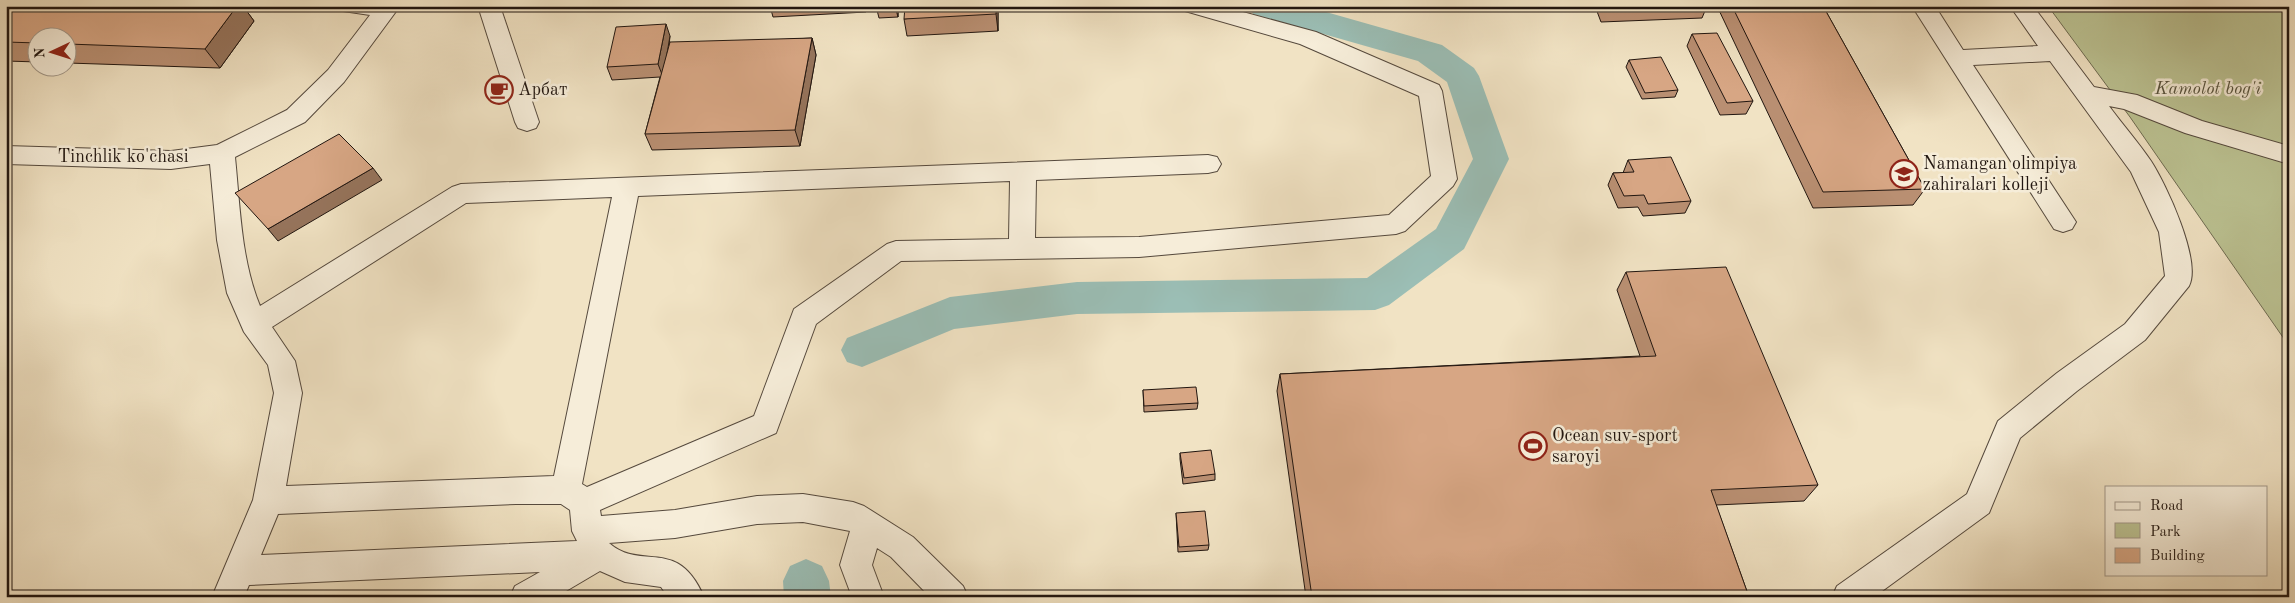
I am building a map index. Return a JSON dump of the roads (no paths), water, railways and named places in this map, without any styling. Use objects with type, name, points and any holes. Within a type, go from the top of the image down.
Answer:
[{"type":"street","points":[[351,6],[388,7]]},
{"type":"street","points":[[489,6],[527,122]]},
{"type":"street","points":[[526,597],[584,520],[766,424],[804,317],[896,251],[1139,248],[1396,224],[1444,179],[1430,91],[1308,38],[1193,6]]},
{"type":"street","points":[[1923,6],[2063,222]]},
{"type":"street","points":[[1848,597],[1978,503],[2008,430],[2067,382],[2135,332],[2179,278],[2172,232],[2142,168],[2021,6]]},
{"type":"street","name":"Tinchlik ko'chasi","points":[[6,156],[170,160],[222,153],[296,116],[336,76],[388,7]]},
{"type":"street","points":[[1956,58],[2055,53]]},
{"type":"street","points":[[2086,94],[2128,101],[2194,126],[2289,155]]},
{"type":"street","points":[[222,153],[230,240],[241,293],[254,324],[281,361],[288,393],[268,500],[233,584]]},
{"type":"street","points":[[254,324],[461,194],[1208,164]]},
{"type":"street","points":[[1022,249],[1023,171]]},
{"type":"street","points":[[584,520],[627,188]]},
{"type":"street","points":[[268,500],[311,500],[516,490],[584,520],[626,567],[670,574],[688,597]]},
{"type":"street","points":[[233,584],[584,520],[675,524],[757,510],[803,508],[860,520],[902,546],[952,597]]},
{"type":"street","points":[[860,520],[856,565],[868,597]]},
{"type":"waterway","points":[[862,350],[950,313],[1077,298],[1375,294],[1450,239],[1491,159],[1462,76],[1430,53],[1265,6]]},
{"type":"waterway","points":[[806,581],[808,597]]},
{"type":"place","name":"Арбат","points":[[499,90]]},
{"type":"place","name":"Namangan olimpiya zahiralari kolleji","points":[[1904,174]]},
{"type":"place","name":"Ocean suv-sport saroyi","points":[[1533,446]]},
{"type":"park label","name":"Kamolot bog'i","points":[[2208,89]]}]
